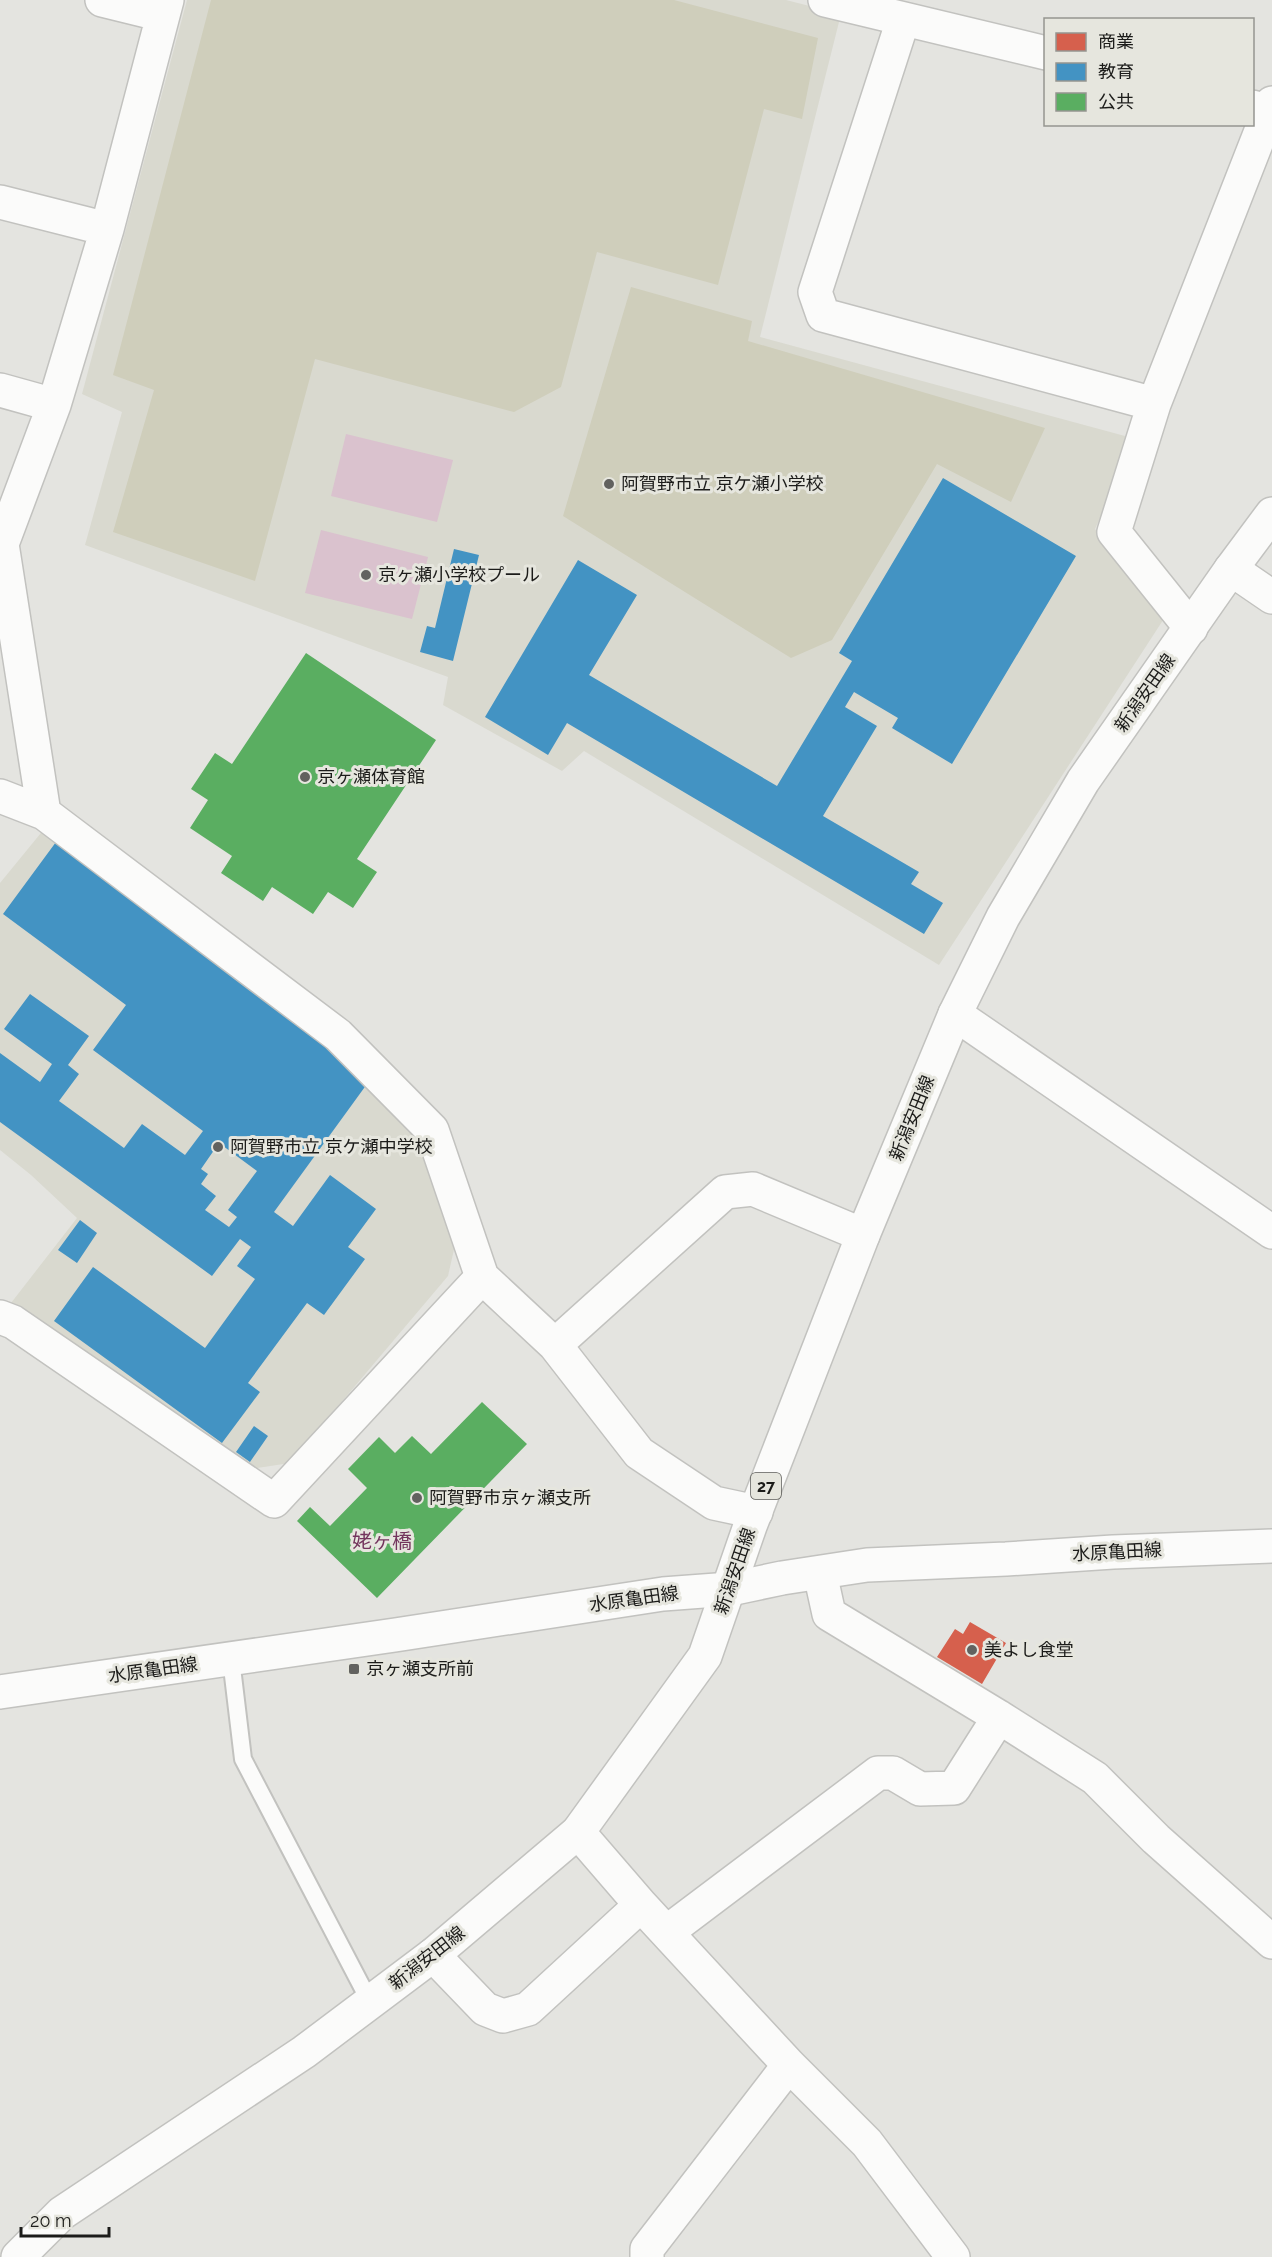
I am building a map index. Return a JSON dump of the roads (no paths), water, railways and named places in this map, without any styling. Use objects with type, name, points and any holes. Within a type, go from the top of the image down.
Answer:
[{"type":"street","points":[[44,813],[10,653],[2,544],[54,405],[107,229],[165,8],[102,0]]},
{"type":"street","points":[[825,0],[1044,53]]},
{"type":"street","points":[[903,20],[814,292],[823,315],[1154,404]]},
{"type":"street","points":[[1191,628],[1114,532],[1154,404],[1266,108]]},
{"type":"street","points":[[0,202],[107,229]]},
{"type":"street","points":[[0,390],[54,405]]},
{"type":"street","name":"新潟安田線","points":[[18,2257],[62,2213],[304,2052],[370,2002],[433,1954],[578,1832],[705,1656],[756,1512],[863,1235],[955,1014],[1003,917],[1083,781],[1272,514]]},
{"type":"street","points":[[1232,568],[1272,597]]},
{"type":"street","points":[[0,796],[44,813],[338,1035],[432,1130],[482,1277],[555,1345],[639,1453],[714,1503],[756,1512]]},
{"type":"street","points":[[955,1014],[1272,1232]]},
{"type":"street","points":[[555,1345],[725,1192],[753,1189],[863,1235]]},
{"type":"street","points":[[0,1317],[23,1329],[274,1501],[482,1277]]},
{"type":"street","name":"水原亀田線","points":[[0,1692],[663,1594],[730,1589],[867,1565],[1272,1546]]},
{"type":"street","points":[[820,1573],[829,1614],[1095,1778],[1156,1839],[1272,1942]]},
{"type":"street","points":[[667,1932],[878,1773],[892,1773],[920,1789],[954,1788],[999,1717]]},
{"type":"street","points":[[578,1832],[641,1905],[789,2065],[867,2143],[953,2257]]},
{"type":"street","points":[[433,1954],[485,2009],[503,2016],[528,2009],[641,1905]]},
{"type":"street","points":[[647,2257],[647,2249],[789,2065]]},
{"type":"lane","points":[[231,1659],[243,1759],[370,2002]]},
{"type":"place","name":"阿賀野市立 京ケ瀬小学校","points":[[609,484]]},
{"type":"place","name":"京ヶ瀬小学校プール","points":[[366,575]]},
{"type":"place","name":"京ヶ瀬体育館","points":[[305,777]]},
{"type":"place","name":"阿賀野市立 京ケ瀬中学校","points":[[218,1147]]},
{"type":"place","name":"阿賀野市京ヶ瀬支所","points":[[417,1498]]},
{"type":"place","name":"美よし食堂","points":[[972,1650]]},
{"type":"place","name":"京ヶ瀬支所前","points":[[354,1669]]},
{"type":"district","name":"姥ヶ橋","points":[[382,1541]]}]
